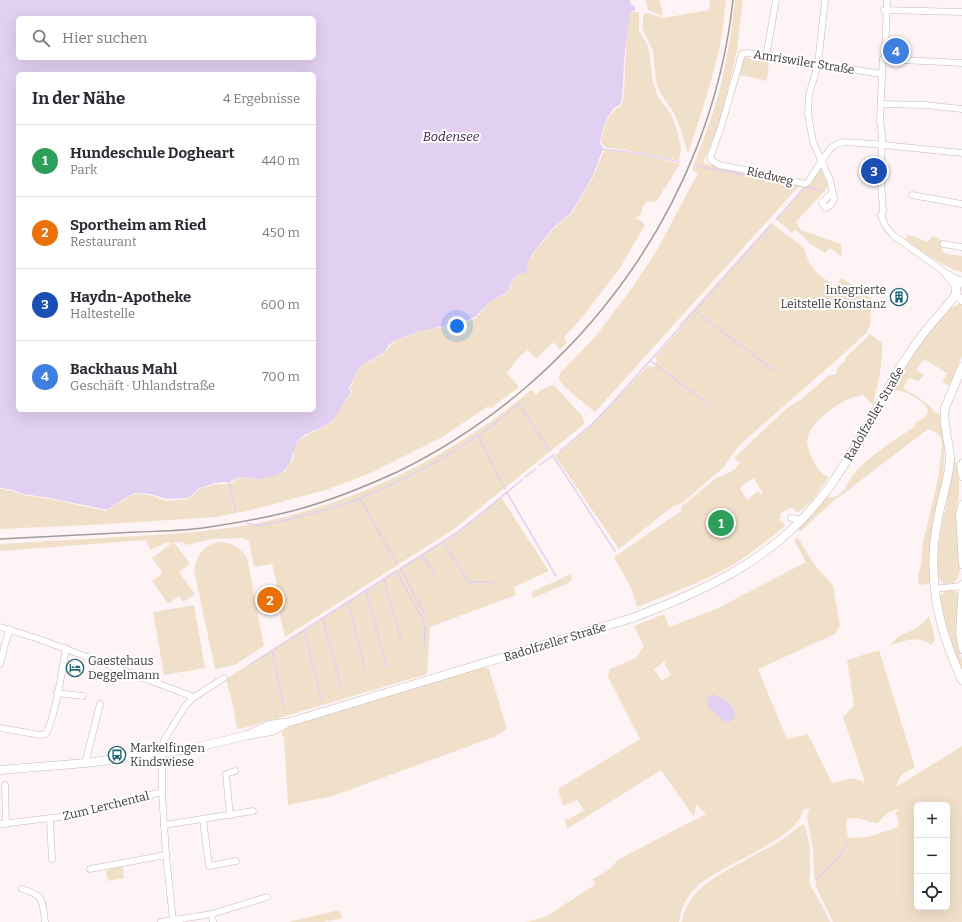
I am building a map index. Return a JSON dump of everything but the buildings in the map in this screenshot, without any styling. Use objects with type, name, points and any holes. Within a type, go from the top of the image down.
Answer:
[{"type":"street","points":[[771,57],[767,51],[776,0]]},
{"type":"street","points":[[825,0],[818,64],[809,95],[808,114],[813,142],[830,180],[832,193]]},
{"type":"street","points":[[883,0],[884,10]]},
{"type":"street","points":[[886,0],[881,56],[883,59],[881,104],[882,136],[880,145],[882,218],[885,225],[893,235],[945,273],[959,291]]},
{"type":"street","points":[[884,10],[962,12]]},
{"type":"street","name":"Amriswiler Straße","points":[[711,160],[711,155],[723,120],[742,54],[748,53],[882,74]]},
{"type":"street","points":[[883,59],[962,63]]},
{"type":"street","points":[[881,104],[962,109]]},
{"type":"street","name":"Riedweg","points":[[711,160],[719,165],[805,184],[808,182],[831,148],[844,142],[962,153]]},
{"type":"street","points":[[912,195],[962,204]]},
{"type":"street","points":[[943,244],[962,248]]},
{"type":"street","name":"Radolfzeller Straße","points":[[0,770],[86,763],[162,753],[202,747],[248,735],[269,725],[290,722],[565,639],[657,609],[719,581],[740,569],[769,549],[800,522],[820,500],[840,472],[920,337],[959,291]]},
{"type":"street","points":[[962,367],[945,408],[944,414],[950,458],[935,535],[933,567],[934,589],[940,623],[950,653],[962,680]]},
{"type":"street","points":[[961,464],[962,477]]},
{"type":"street","points":[[962,504],[959,514],[962,565]]},
{"type":"street","points":[[791,518],[797,519],[800,522]]},
{"type":"street","points":[[934,589],[962,585],[960,634],[962,650]]},
{"type":"street","points":[[0,627],[66,648],[194,697]]},
{"type":"street","points":[[0,664],[10,630]]},
{"type":"street","points":[[0,728],[40,735],[46,734],[57,693],[66,648]]},
{"type":"street","points":[[173,920],[166,855],[162,792],[162,753],[164,740],[186,705],[194,697],[224,678]]},
{"type":"street","points":[[57,693],[83,696]]},
{"type":"street","points":[[86,763],[100,704]]},
{"type":"street","points":[[230,815],[226,774],[235,771]]},
{"type":"street","name":"Zum Lerchental","points":[[5,785],[3,824],[50,820],[80,814],[162,792]]},
{"type":"street","points":[[164,825],[253,811]]},
{"type":"street","name":"Zum Lerchental","points":[[50,820],[52,859]]},
{"type":"street","points":[[203,820],[209,866],[236,861]]},
{"type":"street","points":[[90,868],[166,855]]},
{"type":"street","points":[[22,888],[34,893],[42,899],[45,922]]},
{"type":"street","points":[[161,922],[212,914],[267,896]]},
{"type":"street","points":[[212,914],[213,922]]},
{"type":"shaded area","points":[[645,0],[660,0],[663,16],[648,10]]},
{"type":"shaded area","points":[[710,0],[726,0],[723,29],[719,51],[688,154],[674,113],[661,94],[656,81],[653,51],[642,28],[644,13],[663,18],[709,10]]},
{"type":"shaded area","points":[[735,0],[743,0],[737,51],[718,126],[703,163],[800,185],[595,412],[564,386],[559,379],[560,373],[595,337],[635,284],[657,250],[698,173],[692,170],[711,119],[720,88],[729,44]]},
{"type":"shaded area","points":[[630,12],[639,12],[639,31],[647,44],[649,51],[653,82],[658,97],[671,114],[677,130],[681,148],[679,161],[605,147],[601,142],[607,120],[617,108],[622,105],[627,28]]},
{"type":"shaded area","points":[[743,57],[769,62],[767,81],[739,75]]},
{"type":"shaded area","points":[[604,150],[643,155],[680,164],[656,202],[648,201],[643,206],[641,214],[635,218],[640,220],[645,225],[620,268],[579,321],[564,337],[567,342],[560,350],[555,343],[551,344],[536,359],[528,350],[520,356],[507,373],[519,387],[491,408],[487,407],[439,439],[373,472],[329,489],[251,510],[216,517],[0,529],[0,489],[13,491],[23,495],[51,499],[106,511],[134,494],[149,495],[167,501],[188,499],[200,489],[215,484],[230,484],[236,479],[240,478],[258,479],[285,472],[293,459],[294,449],[298,441],[331,423],[347,398],[350,396],[352,392],[350,388],[359,368],[364,363],[372,361],[377,356],[384,354],[395,341],[420,331],[460,324],[476,318],[490,302],[508,293],[516,276],[526,273],[528,262],[553,229],[572,213],[593,177]]},
{"type":"shaded area","points":[[820,168],[827,183],[827,188],[796,222],[801,230],[841,244],[842,257],[830,248],[825,253],[809,243],[795,230],[792,233],[776,219]]},
{"type":"shaded area","points":[[771,223],[803,247],[810,264],[817,273],[834,286],[842,278],[872,299],[870,325],[867,332],[743,442],[723,468],[682,503],[672,507],[619,549],[555,456],[592,424],[648,366],[654,367],[657,360],[655,357],[682,327],[679,325]]},
{"type":"shaded area","points":[[907,235],[926,241],[929,241],[932,236],[938,238],[942,242],[942,251],[947,254],[962,256],[962,272],[941,263],[925,253],[905,239]]},
{"type":"shaded area","points":[[962,303],[962,356],[949,386],[942,382],[947,373],[924,359],[916,370],[924,375],[918,381],[909,378],[903,388],[918,397],[932,408],[933,411],[941,414],[945,441],[943,479],[934,520],[930,551],[930,582],[919,585],[918,577],[923,543],[938,479],[942,445],[941,437],[935,432],[928,429],[830,504],[800,532],[798,528],[827,497],[837,496],[840,494],[853,475],[866,461],[914,427],[917,421],[926,416],[928,410],[926,406],[914,397],[897,390],[890,394],[907,363],[933,325],[953,307]]},
{"type":"shaded area","points":[[870,334],[882,343],[881,366],[873,405],[863,395],[846,400],[828,411],[820,418],[809,434],[807,445],[812,458],[819,470],[829,477],[813,500],[799,512],[796,512],[792,507],[780,514],[781,517],[778,520],[783,522],[785,526],[736,563],[724,570],[637,607],[632,590],[614,557],[681,511],[681,507],[715,479],[734,470],[740,463],[734,458],[787,408],[803,398],[829,375],[835,375],[837,368],[846,360],[845,358]],"holes":[[[754,478],[763,494],[761,495],[758,491],[747,500],[740,489],[743,485]]]},
{"type":"shaded area","points":[[554,385],[583,417],[584,424],[454,529],[285,637],[274,588],[277,583],[272,564],[254,567],[249,541],[243,538],[213,539],[186,545],[182,542],[174,542],[190,564],[179,572],[195,594],[183,602],[179,596],[168,604],[152,581],[163,573],[152,558],[173,542],[166,543],[150,550],[146,540],[0,551],[0,544],[224,529],[253,524],[313,509],[370,488],[426,462],[485,425],[531,390],[537,395],[544,388]]},
{"type":"shaded area","points":[[954,454],[959,480],[959,495],[956,512],[960,569],[958,578],[953,584],[945,585],[939,579],[938,549]]},
{"type":"shaded area","points":[[501,497],[549,571],[514,587],[516,595],[430,627],[427,674],[237,729],[226,679],[456,532]]},
{"type":"shaded area","points":[[798,538],[816,567],[833,585],[840,626],[835,634],[758,669],[787,739],[808,734],[832,783],[853,778],[865,782],[843,717],[854,706],[847,660],[879,650],[915,767],[901,775],[896,787],[962,746],[962,922],[833,922],[815,885],[817,883],[814,877],[813,849],[807,817],[809,808],[802,811],[798,821],[789,830],[775,840],[701,883],[686,900],[679,922],[526,922],[547,916],[596,884],[593,879],[607,871],[619,859],[706,814],[696,804],[694,817],[661,770],[567,829],[565,818],[568,820],[584,810],[577,800],[563,806],[558,789],[640,739],[608,677],[610,669],[636,658],[644,646],[634,626],[664,614],[669,627],[716,609],[806,562],[794,540]],"holes":[[[668,659],[664,664],[671,674],[662,681],[654,669]],[[898,809],[895,814],[898,819],[898,827],[868,837],[848,837],[846,825],[847,819],[855,818],[878,823],[886,814]]]},
{"type":"shaded area","points":[[216,542],[230,543],[247,557],[264,646],[235,665],[215,669],[194,570],[197,560],[204,549]]},
{"type":"shaded area","points":[[571,574],[572,579],[569,583],[533,598],[531,594],[534,591]]},
{"type":"shaded area","points":[[951,590],[958,594],[956,637],[962,661],[962,673],[945,628],[939,597],[945,591]]},
{"type":"shaded area","points":[[194,605],[205,668],[164,675],[153,612]]},
{"type":"shaded area","points":[[929,616],[935,641],[931,645],[921,640],[910,640],[889,646],[899,636],[915,629],[923,623]]},
{"type":"shaded area","points":[[480,668],[489,669],[507,729],[494,737],[344,792],[329,797],[288,805],[284,737],[281,734],[291,725]]},
{"type":"shaded area","points":[[804,825],[806,829],[810,849],[809,883],[830,922],[682,922],[690,901],[704,885],[722,873],[783,840]]},
{"type":"shaded area","points":[[123,865],[124,878],[108,881],[106,871],[109,870],[109,868]]},
{"type":"shaded area","points":[[339,910],[342,918],[324,922],[288,922]]},
{"type":"water","name":"Bodensee","points":[[0,0],[630,0],[631,5],[635,6],[635,11],[630,12],[625,47],[621,104],[614,108],[603,129],[600,142],[603,149],[593,175],[571,213],[553,228],[533,253],[528,262],[526,273],[516,276],[508,292],[490,302],[475,317],[459,323],[420,331],[394,341],[388,346],[384,353],[364,363],[359,368],[349,388],[351,392],[349,396],[346,398],[334,419],[324,427],[305,435],[298,441],[291,461],[284,471],[275,476],[257,479],[240,478],[229,483],[215,483],[200,488],[188,498],[167,499],[150,494],[134,493],[107,510],[23,494],[13,490],[0,488]]},
{"type":"water","points":[[714,694],[727,701],[735,710],[734,719],[729,722],[722,720],[707,706],[708,697]]},
{"type":"waterway","points":[[603,149],[643,154],[679,162]]},
{"type":"waterway","points":[[697,166],[799,186]]},
{"type":"waterway","points":[[776,219],[805,187],[824,191]]},
{"type":"waterway","points":[[560,451],[592,424],[614,401],[772,224]]},
{"type":"waterway","points":[[695,311],[775,371]]},
{"type":"waterway","points":[[651,361],[709,405]]},
{"type":"waterway","points":[[247,523],[252,525],[264,525],[336,507],[377,491],[408,477],[469,442],[519,404],[550,451]]},
{"type":"waterway","points":[[478,435],[505,489]]},
{"type":"waterway","points":[[540,465],[555,454]]},
{"type":"waterway","points":[[553,456],[615,551]]},
{"type":"waterway","points":[[525,477],[536,469]]},
{"type":"waterway","points":[[400,569],[457,533],[522,480]]},
{"type":"waterway","points":[[229,483],[236,512]]},
{"type":"waterway","points":[[507,493],[556,576]]},
{"type":"waterway","points":[[360,499],[398,565]]},
{"type":"waterway","points":[[443,542],[469,582],[490,582],[493,585]]},
{"type":"waterway","points":[[422,556],[438,579]]},
{"type":"waterway","points":[[401,569],[425,615]]},
{"type":"waterway","points":[[248,666],[396,571]]},
{"type":"waterway","points":[[396,572],[423,619],[425,630],[424,646]]},
{"type":"waterway","points":[[384,579],[402,643]]},
{"type":"waterway","points":[[366,590],[387,668]]},
{"type":"waterway","points":[[348,602],[365,669]]},
{"type":"waterway","points":[[323,619],[341,686]]},
{"type":"waterway","points":[[304,630],[321,698]]},
{"type":"waterway","points":[[293,637],[294,643]]},
{"type":"waterway","points":[[272,651],[284,708]]},
{"type":"waterway","points":[[817,879],[838,857],[848,842]]},
{"type":"railway","points":[[0,539],[186,530],[277,515],[316,504],[370,484],[397,472],[463,434],[524,389],[578,337],[625,279],[665,215],[697,147],[720,75],[733,0]]},
{"type":"place","name":"Backhaus Mahl","points":[[896,51]]},
{"type":"place","name":"Haydn-Apotheke","points":[[874,171]]},
{"type":"place","name":"Integrierte Leitstelle Konstanz","points":[[899,297]]},
{"type":"place","name":"Hundeschule Dogheart","points":[[721,523]]},
{"type":"place","name":"Sportheim am Ried","points":[[270,600]]},
{"type":"place","name":"Gaestehaus Deggelmann","points":[[75,668]]},
{"type":"place","name":"Markelfingen Kindswiese","points":[[117,755]]}]
